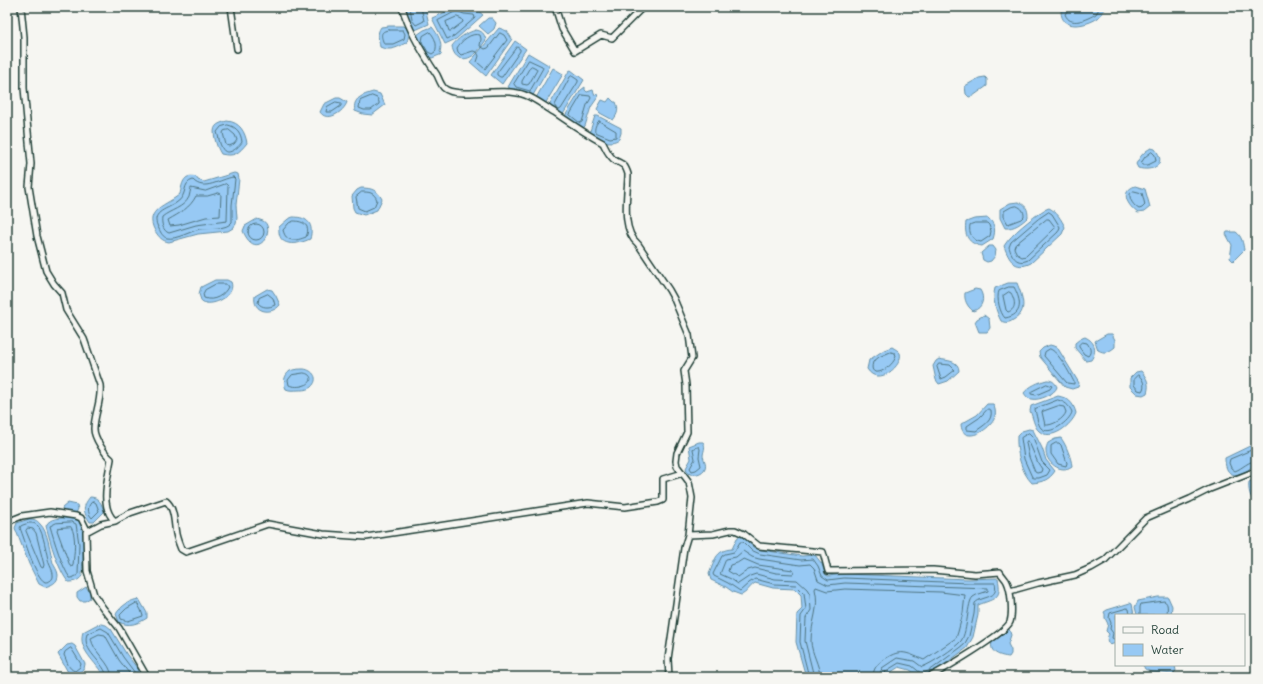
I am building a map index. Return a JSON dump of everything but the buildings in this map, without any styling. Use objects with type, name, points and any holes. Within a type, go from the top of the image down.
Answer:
[{"type":"street","points":[[21,7],[24,37],[24,88],[31,164],[29,187],[37,236],[46,271],[54,284],[62,292],[66,310],[84,339],[100,385],[100,401],[94,431],[104,453],[111,459],[106,490],[107,508],[110,516],[115,521]]},
{"type":"street","points":[[230,7],[237,49]]},
{"type":"street","points":[[402,7],[405,18],[419,46],[443,87],[448,90],[463,93],[514,93],[525,95],[546,105],[552,111],[584,133],[603,143],[607,152],[616,160],[624,164],[628,174],[626,214],[632,239],[638,244],[669,290],[689,335],[692,358],[684,371],[687,432],[677,453],[676,461],[677,466],[689,482],[692,498],[688,535],[684,548],[668,659],[668,677]]},
{"type":"street","points":[[555,7],[562,29],[575,51],[601,35],[612,38],[644,7]]},
{"type":"street","points":[[1010,591],[1075,575],[1091,568],[1105,560],[1146,518],[1210,489],[1256,471]]},
{"type":"street","points":[[87,530],[101,524],[115,521],[130,513],[166,501],[172,510],[176,534],[181,549],[186,552],[268,524],[322,534],[366,537],[588,503],[625,507],[658,502],[662,500],[663,480],[683,473]]},
{"type":"street","points":[[7,522],[22,516],[50,512],[81,518],[87,530],[87,571],[94,595],[119,628],[147,677]]},
{"type":"street","points":[[688,535],[698,536],[735,530],[744,534],[759,546],[823,552],[828,571],[933,570],[975,574],[1000,572],[1007,581],[1010,591],[1010,623],[993,638],[929,677]]},
{"type":"water","points":[[406,7],[425,7],[429,24],[413,31],[407,16]]},
{"type":"water","points":[[457,7],[471,12],[477,10],[483,15],[456,39],[445,44],[432,18]]},
{"type":"water","points":[[1066,7],[1103,7],[1104,11],[1093,21],[1081,25],[1075,25],[1065,22],[1062,17],[1061,11]]},
{"type":"water","points":[[488,18],[492,18],[496,23],[494,29],[488,34],[479,26]]},
{"type":"water","points":[[404,26],[408,33],[407,42],[391,49],[380,47],[378,37],[379,30],[381,27]]},
{"type":"water","points":[[432,27],[439,39],[441,45],[440,52],[442,54],[432,58],[426,57],[417,35]]},
{"type":"water","points":[[499,28],[507,31],[512,39],[486,76],[470,62]]},
{"type":"water","points":[[476,30],[482,33],[486,40],[477,51],[469,58],[465,59],[455,55],[452,46],[462,36]]},
{"type":"water","points":[[515,41],[526,49],[502,84],[491,75]]},
{"type":"water","points":[[528,53],[550,66],[532,97],[508,87]]},
{"type":"water","points":[[553,68],[563,74],[545,104],[536,98]]},
{"type":"water","points":[[571,70],[584,80],[562,116],[549,106]]},
{"type":"water","points":[[985,77],[987,79],[987,86],[973,96],[969,97],[966,94],[965,86],[979,78]]},
{"type":"water","points":[[585,87],[587,92],[593,90],[595,95],[597,94],[598,97],[591,107],[585,126],[582,129],[565,116],[581,90]]},
{"type":"water","points":[[373,92],[380,94],[385,105],[372,115],[355,111],[355,103],[357,100],[362,96]]},
{"type":"water","points":[[336,98],[340,98],[347,102],[345,106],[335,115],[323,115],[320,112],[324,104]]},
{"type":"water","points":[[610,98],[616,102],[618,107],[617,114],[613,120],[600,113],[597,109],[602,100],[607,102]]},
{"type":"water","points":[[595,116],[598,116],[621,128],[619,139],[607,142],[589,134]]},
{"type":"water","points":[[227,121],[235,123],[241,128],[247,143],[241,150],[233,155],[221,154],[214,135],[216,126]]},
{"type":"water","points":[[1151,148],[1155,149],[1159,155],[1159,163],[1153,168],[1138,168],[1136,164],[1139,159]]},
{"type":"water","points":[[234,173],[238,174],[239,179],[236,205],[237,218],[236,224],[233,228],[228,231],[198,234],[169,242],[164,241],[159,237],[152,224],[152,217],[158,208],[180,194],[186,178],[192,176],[204,182]]},
{"type":"water","points":[[1135,186],[1145,189],[1150,207],[1144,212],[1138,213],[1128,203],[1126,195],[1127,192]]},
{"type":"water","points":[[361,188],[374,190],[380,196],[382,199],[377,210],[364,215],[355,212],[353,208],[352,196]]},
{"type":"water","points":[[1018,202],[1023,204],[1026,208],[1028,217],[1012,228],[1005,228],[1000,218],[1000,209],[1010,203]]},
{"type":"water","points":[[1049,208],[1058,216],[1065,227],[1062,234],[1031,263],[1021,266],[1013,263],[1004,246],[1007,241],[1022,226],[1039,213]]},
{"type":"water","points":[[293,217],[303,218],[309,222],[311,229],[310,239],[299,243],[289,243],[281,239],[279,227],[288,219]]},
{"type":"water","points":[[988,218],[994,227],[993,239],[982,246],[970,241],[966,235],[966,222],[974,219]]},
{"type":"water","points":[[257,219],[263,221],[267,225],[268,230],[264,241],[259,244],[254,244],[248,240],[243,231],[245,226]]},
{"type":"water","points":[[1227,232],[1236,232],[1241,238],[1243,245],[1244,250],[1233,261],[1230,258],[1232,245],[1226,234]]},
{"type":"water","points":[[989,246],[993,246],[996,250],[995,256],[991,261],[987,262],[983,260],[981,253]]},
{"type":"water","points":[[215,280],[227,280],[231,282],[231,291],[220,300],[205,303],[201,300],[199,294],[201,287]]},
{"type":"water","points":[[1008,283],[1017,283],[1021,293],[1023,308],[1018,317],[1010,322],[1006,322],[1001,321],[994,301],[994,292],[995,288]]},
{"type":"water","points":[[267,289],[272,290],[280,305],[272,310],[263,311],[256,306],[255,296]]},
{"type":"water","points":[[975,289],[980,290],[983,299],[979,308],[973,311],[966,303],[965,293]]},
{"type":"water","points":[[984,315],[989,319],[990,328],[987,332],[979,332],[975,322]]},
{"type":"water","points":[[1107,334],[1112,334],[1115,340],[1115,347],[1109,351],[1103,352],[1098,350],[1095,341]]},
{"type":"water","points":[[1085,337],[1091,341],[1095,350],[1091,360],[1086,361],[1075,348],[1075,343]]},
{"type":"water","points":[[1050,345],[1057,347],[1079,383],[1078,387],[1072,389],[1065,387],[1040,357],[1039,352],[1043,348]]},
{"type":"water","points":[[892,347],[900,353],[898,363],[890,372],[884,375],[878,376],[872,374],[867,369],[869,360],[884,350]]},
{"type":"water","points":[[939,359],[955,363],[959,371],[948,381],[939,384],[936,380],[933,366]]},
{"type":"water","points":[[304,369],[313,373],[315,378],[314,384],[308,389],[304,390],[286,389],[286,375],[293,370]]},
{"type":"water","points":[[1141,371],[1148,384],[1147,393],[1143,395],[1137,394],[1130,387],[1130,378],[1136,372]]},
{"type":"water","points":[[1047,380],[1053,382],[1057,387],[1056,390],[1050,394],[1042,398],[1031,399],[1024,393],[1034,385]]},
{"type":"water","points":[[1058,396],[1070,401],[1076,413],[1074,418],[1066,427],[1060,431],[1049,435],[1044,434],[1036,427],[1030,411],[1031,406]]},
{"type":"water","points":[[987,404],[993,404],[995,414],[993,421],[978,434],[966,434],[963,431],[961,424],[977,415]]},
{"type":"water","points":[[1029,429],[1033,430],[1046,460],[1055,471],[1045,480],[1032,483],[1022,467],[1018,455],[1017,442],[1017,436],[1022,431]]},
{"type":"water","points":[[1061,438],[1068,451],[1072,466],[1063,469],[1054,466],[1046,455],[1048,443],[1055,439]]},
{"type":"water","points":[[703,442],[704,445],[703,455],[706,464],[705,468],[700,473],[690,474],[686,468],[691,459],[689,446]]},
{"type":"water","points":[[1256,443],[1256,464],[1243,473],[1235,475],[1231,474],[1225,464],[1225,458]]},
{"type":"water","points":[[1256,478],[1256,503],[1249,491],[1249,482]]},
{"type":"water","points":[[90,497],[96,498],[100,502],[104,512],[94,522],[90,522],[84,510]]},
{"type":"water","points":[[68,503],[77,505],[78,509],[76,513],[71,514],[63,512],[62,508]]},
{"type":"water","points":[[76,518],[80,523],[83,537],[82,576],[76,581],[68,582],[52,548],[46,526],[54,519]]},
{"type":"water","points":[[29,519],[37,521],[43,527],[53,563],[58,573],[57,580],[45,587],[39,584],[29,564],[15,528],[17,523]]},
{"type":"water","points":[[740,536],[745,538],[753,547],[761,550],[802,556],[815,555],[822,564],[825,574],[828,576],[844,574],[969,579],[998,578],[999,590],[996,597],[978,605],[978,615],[973,637],[967,648],[934,672],[923,677],[910,670],[899,667],[888,674],[887,677],[806,677],[796,642],[797,614],[802,609],[801,595],[795,589],[773,588],[755,583],[741,595],[711,580],[709,574],[716,557],[726,550],[732,549],[737,538]]},
{"type":"water","points":[[86,587],[90,592],[90,598],[85,601],[80,601],[77,597],[77,593]]},
{"type":"water","points":[[1158,597],[1168,597],[1172,606],[1171,614],[1137,614],[1135,607],[1138,601]]},
{"type":"water","points":[[139,599],[147,613],[147,618],[133,624],[122,624],[119,622],[116,614],[118,611],[129,602]]},
{"type":"water","points":[[1130,603],[1132,604],[1134,614],[1115,614],[1115,643],[1110,645],[1107,641],[1109,634],[1106,631],[1108,624],[1104,612]]},
{"type":"water","points":[[101,624],[106,625],[111,629],[127,655],[141,673],[142,677],[104,677],[85,650],[82,638],[83,632]]},
{"type":"water","points":[[1009,629],[1011,635],[1008,644],[1011,654],[1009,657],[996,653],[992,649],[992,642]]},
{"type":"water","points":[[72,644],[75,646],[85,664],[84,669],[75,675],[69,674],[58,654],[67,645]]},
{"type":"water","points":[[1144,666],[1175,666],[1176,671],[1173,674],[1151,672],[1145,669]]}]
